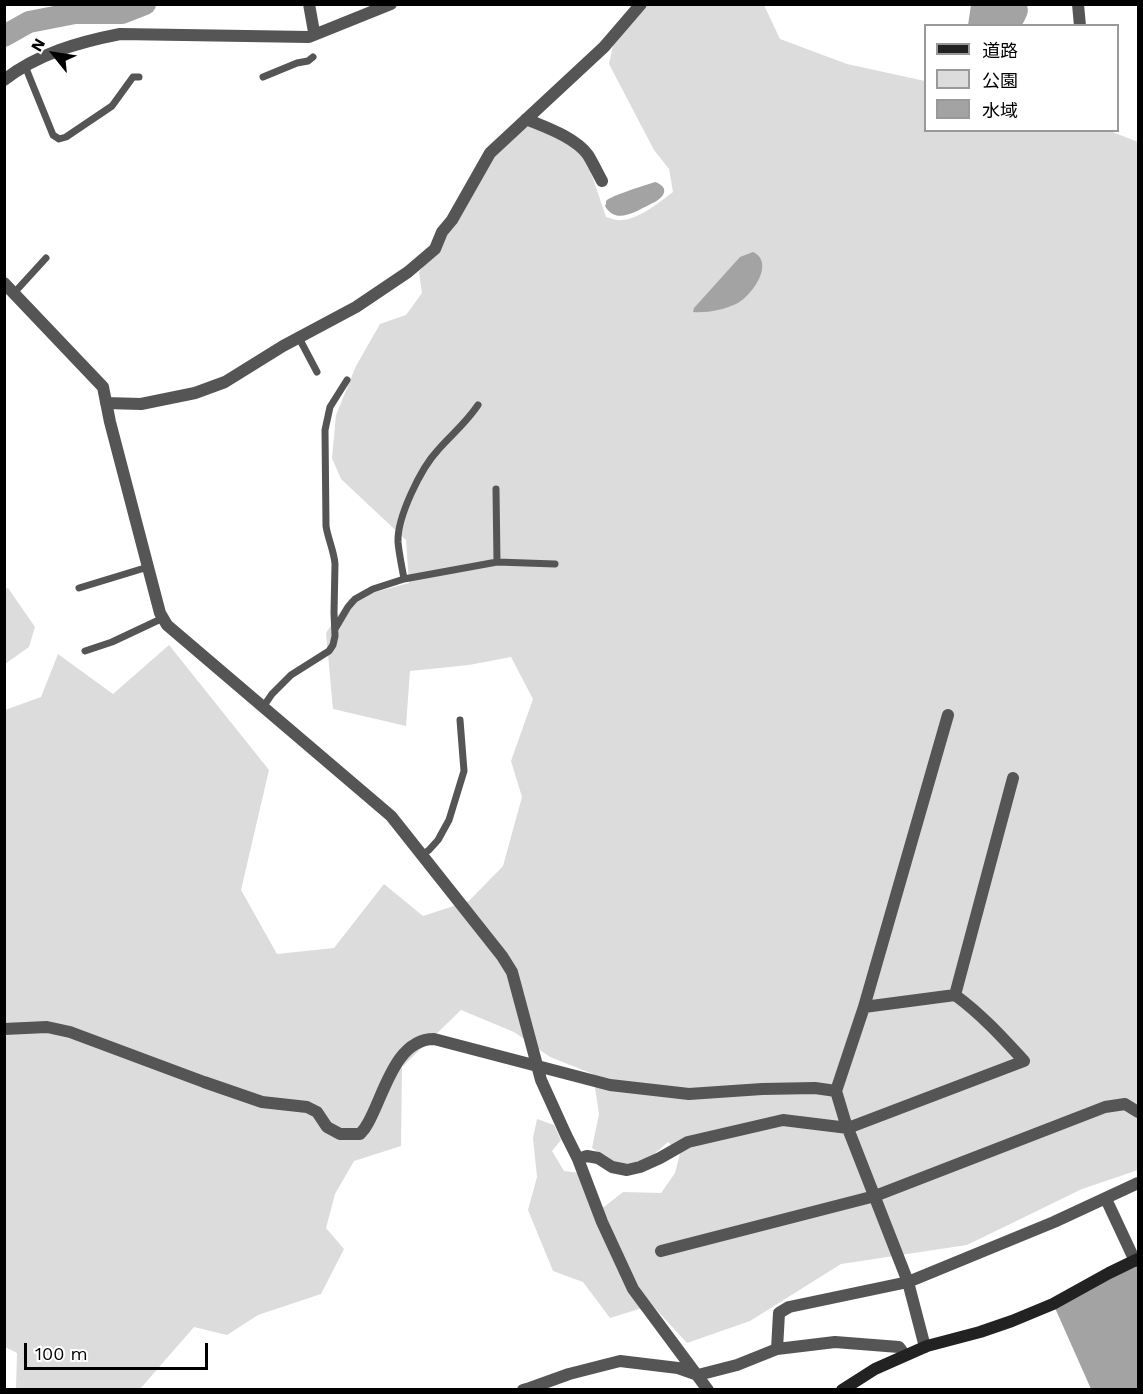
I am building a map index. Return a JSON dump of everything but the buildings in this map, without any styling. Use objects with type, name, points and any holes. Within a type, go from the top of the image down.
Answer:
[{"type":"street","points":[[309,4],[314,32]]},
{"type":"street","points":[[4,80],[25,66],[70,46],[120,34],[309,37],[391,4]]},
{"type":"street","points":[[106,403],[141,404],[195,393],[225,382],[283,346],[356,307],[408,272],[435,249],[442,232],[452,220],[490,153],[604,47],[640,4]]},
{"type":"street","points":[[1078,4],[1080,24]]},
{"type":"street","points":[[526,119],[554,130],[587,153],[602,181]]},
{"type":"street","points":[[4,283],[103,387],[160,613],[167,624],[384,809],[502,956],[512,972],[537,1066],[578,1159],[602,1222],[633,1289],[708,1389]]},
{"type":"street","points":[[925,1347],[908,1282],[844,1121],[836,1091],[864,1007],[948,715]]},
{"type":"street","points":[[954,995],[1013,778]]},
{"type":"street","points":[[578,1159],[587,1156],[598,1158],[612,1167],[627,1170],[660,1158],[688,1142],[783,1120],[848,1128],[1024,1061],[993,1027],[954,995],[864,1007]]},
{"type":"street","points":[[4,1029],[47,1027],[70,1032],[262,1102],[307,1107],[317,1112],[327,1128],[340,1134],[360,1134],[368,1123],[396,1066],[408,1049],[426,1039],[435,1039],[610,1085],[689,1094],[815,1088],[836,1091]]},
{"type":"street","points":[[661,1251],[874,1196],[1105,1107],[1125,1104],[1138,1112]]},
{"type":"street","points":[[777,1349],[778,1313],[789,1307],[908,1282],[1054,1222],[1138,1183]]},
{"type":"street","points":[[842,1389],[874,1369],[905,1355],[1012,1321],[1053,1304],[1137,1260],[1106,1199]]},
{"type":"street","points":[[523,1389],[620,1361],[678,1368],[698,1375],[737,1365],[777,1349],[835,1342],[900,1347],[905,1355]]},
{"type":"lane","points":[[263,77],[297,63],[308,61],[313,57]]},
{"type":"lane","points":[[25,66],[53,135],[59,139],[66,137],[112,106],[133,77],[139,76]]},
{"type":"lane","points":[[14,293],[46,258]]},
{"type":"lane","points":[[299,338],[317,372]]},
{"type":"lane","points":[[263,707],[291,675],[329,651],[333,645],[335,564],[326,526],[325,430],[330,407],[346,380]]},
{"type":"lane","points":[[404,579],[398,542],[401,522],[412,492],[436,451],[469,419],[478,405]]},
{"type":"lane","points":[[496,489],[497,562]]},
{"type":"lane","points":[[334,630],[355,598],[373,588],[404,579],[497,562],[555,564]]},
{"type":"lane","points":[[79,588],[148,567]]},
{"type":"lane","points":[[85,651],[112,642],[163,618]]},
{"type":"lane","points":[[422,855],[438,840],[449,820],[464,771],[460,720]]},
{"type":"green space","points":[[647,4],[764,5],[780,39],[847,64],[924,81],[924,132],[1113,132],[1138,142],[1138,1170],[1082,1189],[967,1245],[841,1264],[750,1321],[687,1343],[652,1305],[610,1318],[583,1282],[553,1271],[528,1210],[537,1177],[533,1138],[537,1119],[554,1125],[561,1140],[552,1151],[564,1171],[580,1173],[594,1208],[604,1207],[623,1192],[661,1193],[675,1173],[680,1153],[668,1142],[653,1155],[638,1163],[613,1162],[592,1148],[599,1114],[593,1074],[550,1057],[514,1032],[461,1010],[402,1067],[401,1146],[354,1161],[335,1194],[326,1228],[344,1249],[321,1294],[258,1315],[227,1335],[194,1327],[140,1389],[16,1389],[17,1353],[5,1347],[5,710],[41,697],[58,654],[113,694],[169,645],[269,770],[241,890],[277,954],[334,948],[384,884],[423,916],[469,901],[503,866],[522,797],[511,761],[533,699],[511,657],[469,665],[410,671],[406,726],[333,709],[326,633],[349,599],[409,583],[406,540],[341,479],[332,458],[336,415],[356,366],[380,324],[406,315],[422,293],[419,272],[464,209],[492,156],[526,122],[548,129],[585,155],[606,217],[619,220],[634,217],[673,192],[669,169],[654,150],[609,64],[613,46]]},
{"type":"green space","points":[[8,588],[35,627],[29,647],[5,664],[5,589]]},
{"type":"water","points":[[1026,4],[1028,12],[1023,24],[968,24],[971,5]]},
{"type":"water","points":[[655,182],[664,188],[664,193],[655,202],[619,216],[614,215],[605,206],[606,201],[614,196]]},
{"type":"water","points":[[753,252],[759,257],[762,271],[759,280],[742,300],[726,308],[693,312],[694,308],[740,257]]},
{"type":"water","points":[[1138,1266],[1138,1389],[1091,1389],[1055,1308]]},
{"type":"waterway","points":[[4,36],[29,22],[75,13],[122,13],[145,4]]}]
